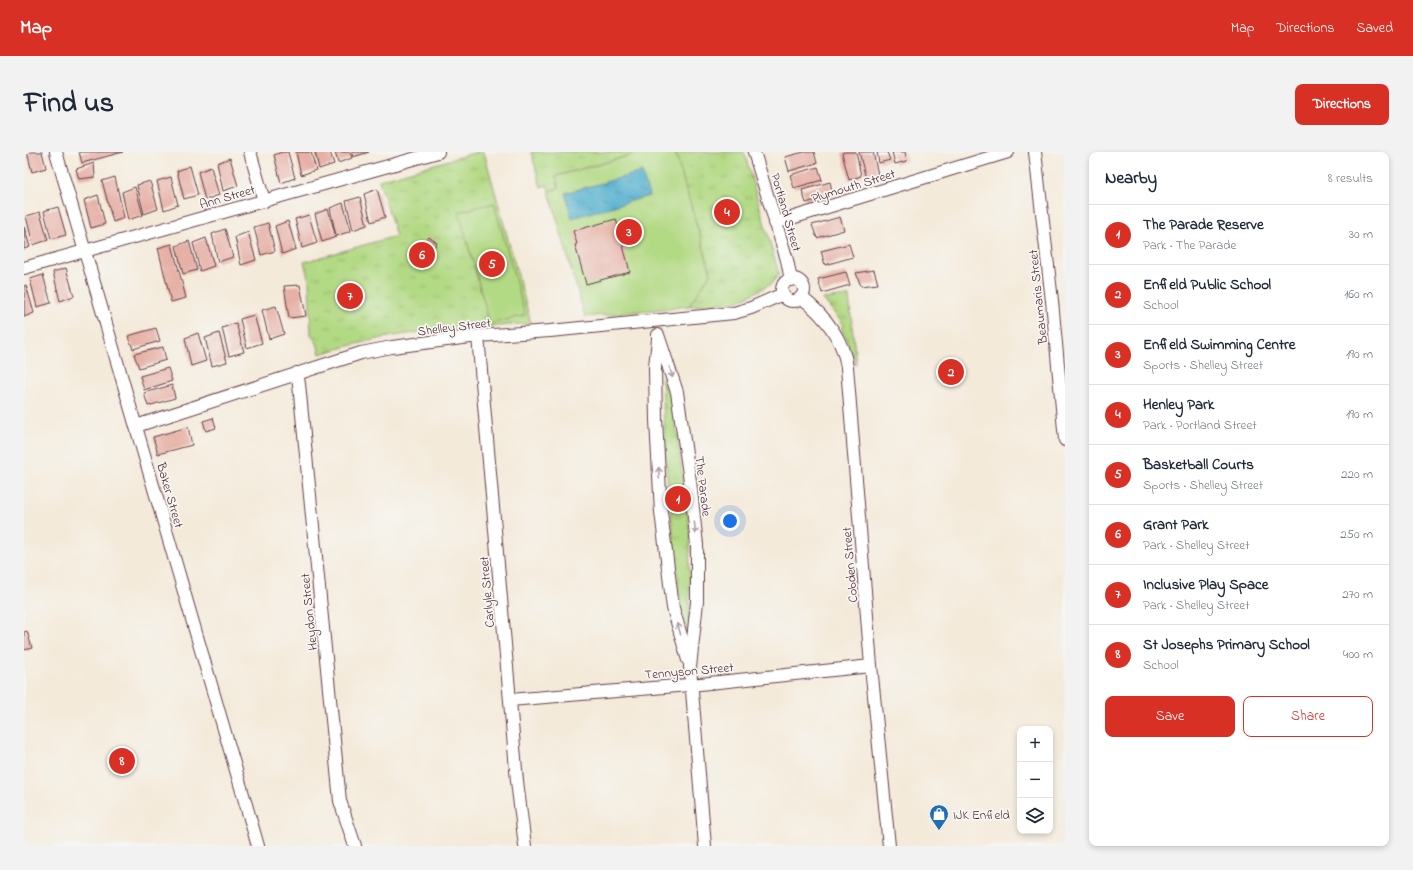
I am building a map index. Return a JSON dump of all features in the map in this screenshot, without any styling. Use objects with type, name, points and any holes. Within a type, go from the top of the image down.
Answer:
[{"type":"street","name":"Baker Street","points":[[56,152],[258,846]]},
{"type":"street","points":[[250,152],[264,201]]},
{"type":"street","name":"Ann Street","points":[[24,268],[264,201],[418,155],[438,152]]},
{"type":"street","name":"Portland Street","points":[[754,152],[791,280]]},
{"type":"street","name":"Plymouth Street","points":[[775,222],[1008,152]]},
{"type":"street","name":"Beaumaris Street","points":[[1035,152],[1052,302],[1065,440]]},
{"type":"street","points":[[791,280],[797,280],[802,285],[804,291],[801,297],[797,300],[791,301],[783,294],[784,285],[791,280]]},
{"type":"street","name":"Shelley Street","points":[[136,426],[361,353],[392,347],[478,336],[734,313],[751,308],[783,294]]},
{"type":"street","name":"Cobden Street","points":[[801,297],[818,313],[835,333],[846,355],[848,367],[871,666],[889,846]]},
{"type":"street","name":"The Parade","points":[[657,320],[656,420],[661,512],[673,608],[690,667]]},
{"type":"street","name":"The Parade","points":[[658,335],[677,392],[690,481],[697,545],[697,602],[690,667],[705,846]]},
{"type":"street","name":"Carlyle Street","points":[[478,336],[510,700],[525,846]]},
{"type":"street","name":"Heydon Street","points":[[297,373],[300,384],[340,801],[355,846]]},
{"type":"street","name":"Tennyson Street","points":[[510,700],[691,685],[871,666]]},
{"type":"green space","points":[[477,152],[484,152],[531,323],[411,333],[359,343],[320,354],[317,343],[311,335],[309,281],[304,262],[396,236],[379,180]]},
{"type":"green space","points":[[531,152],[643,152],[556,176],[559,188],[549,191],[547,185],[541,187]]},
{"type":"green space","points":[[643,152],[675,152],[711,273],[689,306],[585,317],[549,191],[559,188],[556,176]]},
{"type":"green space","points":[[675,152],[744,152],[779,274],[771,284],[737,302],[689,306],[711,273]]},
{"type":"green space","points":[[494,203],[525,315],[490,324],[459,212]]},
{"type":"green space","points":[[849,296],[856,364],[841,328],[844,325],[823,299]]},
{"type":"green space","points":[[662,378],[670,381],[690,532],[689,637],[686,633],[681,612],[666,466]]},
{"type":"water","points":[[642,172],[649,196],[572,218],[565,193]]},
{"type":"building","points":[[27,152],[42,152],[46,168],[32,172]]},
{"type":"building","points":[[79,152],[123,152],[82,163]]},
{"type":"building","points":[[282,152],[288,152],[295,178],[281,183],[274,155]]},
{"type":"building","points":[[296,152],[311,152],[316,170],[301,175]]},
{"type":"building","points":[[315,152],[330,152],[334,164],[319,169]]},
{"type":"building","points":[[335,152],[350,152],[352,158],[338,163]]},
{"type":"building","points":[[352,152],[369,152],[353,157]]},
{"type":"building","points":[[804,152],[814,152],[817,163],[789,171],[785,157]]},
{"type":"building","points":[[856,152],[861,176],[849,180],[842,153]]},
{"type":"building","points":[[859,152],[873,152],[878,175],[866,179]]},
{"type":"building","points":[[877,152],[887,152],[890,160],[879,163]]},
{"type":"building","points":[[892,152],[905,152],[907,161],[895,164]]},
{"type":"building","points":[[230,158],[238,186],[223,191],[217,163]]},
{"type":"building","points":[[94,163],[95,177],[79,179],[76,169]]},
{"type":"building","points":[[190,166],[198,195],[184,199],[177,171]]},
{"type":"building","points":[[211,167],[219,195],[205,200],[198,172]]},
{"type":"building","points":[[818,167],[822,180],[794,188],[790,175]]},
{"type":"building","points":[[115,177],[124,218],[113,222],[102,181]]},
{"type":"building","points":[[171,177],[178,205],[164,210],[157,181]]},
{"type":"building","points":[[150,181],[158,209],[144,214],[137,185]]},
{"type":"building","points":[[830,182],[833,195],[806,203],[802,190]]},
{"type":"building","points":[[135,187],[143,215],[128,220],[122,192]]},
{"type":"building","points":[[377,189],[385,217],[371,222],[364,194]]},
{"type":"building","points":[[98,195],[105,224],[91,228],[84,200]]},
{"type":"building","points":[[360,197],[367,225],[353,230],[346,201]]},
{"type":"building","points":[[343,203],[351,231],[336,236],[330,208]]},
{"type":"building","points":[[58,207],[66,235],[51,239],[44,211]]},
{"type":"building","points":[[328,209],[336,237],[322,242],[315,214]]},
{"type":"building","points":[[40,212],[48,240],[33,245],[26,216]]},
{"type":"building","points":[[309,215],[317,243],[302,248],[295,219]]},
{"type":"building","points":[[840,217],[844,230],[817,238],[812,225]]},
{"type":"building","points":[[616,219],[630,272],[586,284],[575,245],[577,244],[573,231]]},
{"type":"building","points":[[288,221],[296,249],[282,254],[275,226]]},
{"type":"building","points":[[268,223],[275,251],[261,255],[254,227]]},
{"type":"building","points":[[24,227],[30,247],[24,249]]},
{"type":"building","points":[[225,229],[233,257],[218,262],[212,234]]},
{"type":"building","points":[[248,232],[256,260],[241,265],[235,237]]},
{"type":"building","points":[[429,237],[437,243],[431,251],[423,245]]},
{"type":"building","points":[[206,238],[214,266],[200,271],[193,243]]},
{"type":"building","points":[[189,241],[197,270],[183,274],[176,246]]},
{"type":"building","points":[[172,244],[186,298],[171,302],[158,248]]},
{"type":"building","points":[[849,244],[853,257],[825,265],[821,251]]},
{"type":"building","points":[[66,268],[74,296],[60,301],[53,272]]},
{"type":"building","points":[[874,270],[878,284],[861,286],[856,273]]},
{"type":"building","points":[[846,272],[850,285],[822,293],[818,279]]},
{"type":"building","points":[[43,275],[51,303],[37,307],[30,279]]},
{"type":"building","points":[[26,285],[34,313],[24,317],[24,286]]},
{"type":"building","points":[[300,285],[306,316],[289,318],[284,286]]},
{"type":"building","points":[[276,306],[284,334],[269,339],[262,310]]},
{"type":"building","points":[[254,315],[262,343],[247,348],[240,319]]},
{"type":"building","points":[[236,323],[244,352],[229,356],[222,328]]},
{"type":"building","points":[[156,328],[160,341],[133,349],[128,336]]},
{"type":"building","points":[[198,333],[206,361],[191,366],[185,338]]},
{"type":"building","points":[[219,333],[227,362],[212,366],[205,338]]},
{"type":"building","points":[[163,347],[166,360],[139,368],[134,354]]},
{"type":"building","points":[[168,368],[172,381],[144,390],[140,376]]},
{"type":"building","points":[[172,385],[175,398],[148,406],[144,393]]},
{"type":"building","points":[[213,418],[216,428],[206,431],[203,421]]},
{"type":"building","points":[[188,427],[192,445],[158,454],[153,437]]},
{"type":"building","points":[[27,631],[32,648],[24,650],[24,632]]},
{"type":"place","name":"Henley Park","points":[[727,212]]},
{"type":"place","name":"Enfield Swimming Centre","points":[[629,232]]},
{"type":"place","name":"Grant Park","points":[[422,255]]},
{"type":"place","name":"Basketball Courts","points":[[492,264]]},
{"type":"place","name":"Inclusive Play Space","points":[[350,296]]},
{"type":"place","name":"Enfield Public School","points":[[951,372]]},
{"type":"place","name":"The Parade Reserve","points":[[678,499]]},
{"type":"place","name":"St Josephs Primary School","points":[[122,761]]},
{"type":"place","name":"IJK Enfield","points":[[939,831]]}]
